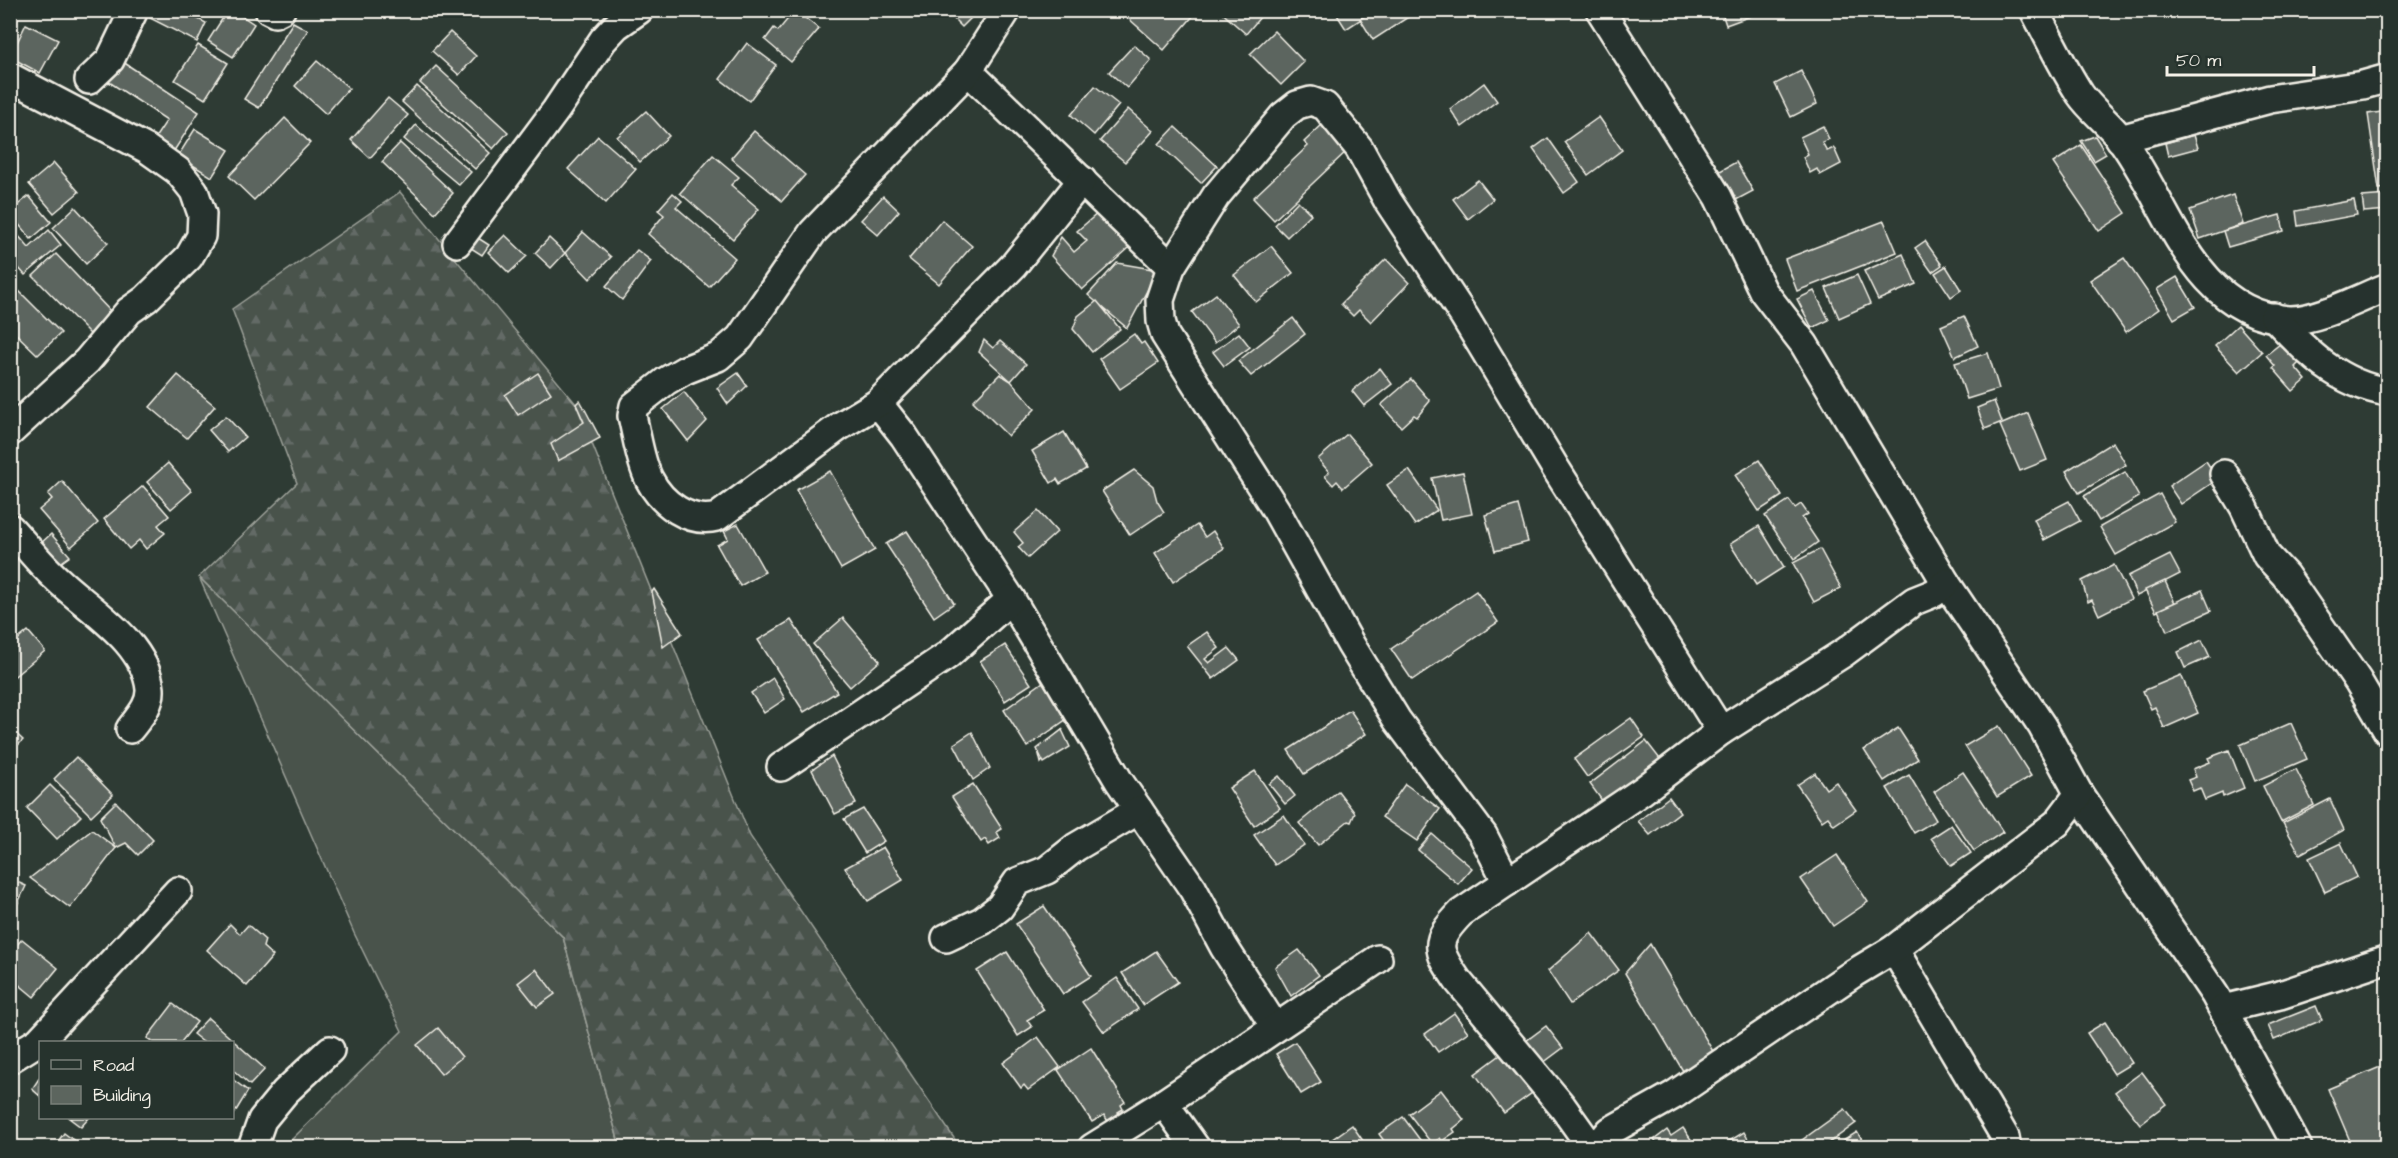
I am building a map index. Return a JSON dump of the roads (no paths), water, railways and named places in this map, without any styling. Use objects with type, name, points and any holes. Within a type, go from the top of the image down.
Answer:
[{"type":"street","points":[[89,80],[110,60],[134,10]]},
{"type":"street","points":[[269,10],[275,13],[281,10]]},
{"type":"street","points":[[457,243],[562,101],[603,40],[616,26],[639,10]]},
{"type":"street","points":[[1007,10],[968,71],[813,232],[740,338],[718,357],[666,381],[634,406],[632,416],[650,480],[687,517],[707,520],[717,517],[840,426],[878,403],[1013,266],[1082,180]]},
{"type":"street","points":[[1600,10],[1718,197],[1763,291],[1804,344],[1946,583],[2042,726],[2079,794],[2223,1009],[2298,1148]]},
{"type":"street","points":[[2034,10],[2081,95],[2120,139],[2195,264],[2213,284],[2242,307],[2290,320],[2315,315],[2388,287]]},
{"type":"street","points":[[968,71],[1171,267]]},
{"type":"street","points":[[10,77],[147,148],[178,171],[194,191],[202,214],[201,236],[189,257],[146,299],[129,310],[87,361],[10,432]]},
{"type":"street","points":[[2120,139],[2270,99],[2363,85],[2388,78]]},
{"type":"street","points":[[1507,882],[1483,835],[1396,720],[1351,645],[1276,510],[1165,335],[1161,321],[1160,300],[1171,267],[1216,196],[1283,116],[1297,105],[1311,101],[1325,106],[1359,148],[1388,201],[1464,316],[1556,469],[1721,731]]},
{"type":"street","points":[[2274,317],[2324,366],[2350,382],[2388,392]]},
{"type":"street","points":[[878,403],[903,436],[1011,599],[1068,697],[1139,810],[1193,889],[1224,947],[1275,1027]]},
{"type":"street","points":[[2224,474],[2244,507],[2267,556],[2285,575],[2358,681],[2388,732]]},
{"type":"street","points":[[10,528],[56,578],[130,645],[146,672],[150,692],[147,707],[130,729]]},
{"type":"street","points":[[1946,583],[1721,731],[1642,791],[1461,913],[1443,931],[1440,947],[1445,962],[1594,1148],[1611,1131],[1674,1095],[1894,948],[2057,823],[2079,794]]},
{"type":"street","points":[[781,767],[948,656],[1011,599]]},
{"type":"street","points":[[946,938],[991,914],[1017,882],[1047,870],[1076,847],[1139,810]]},
{"type":"street","points":[[10,1059],[39,1041],[178,891]]},
{"type":"street","points":[[1894,948],[2000,1128],[2007,1148]]},
{"type":"street","points":[[2223,1009],[2280,995],[2388,958]]},
{"type":"street","points":[[1092,1148],[1164,1103],[1378,959]]},
{"type":"street","points":[[252,1148],[262,1120],[285,1092],[330,1050]]},
{"type":"street","points":[[1164,1103],[1196,1148]]}]
